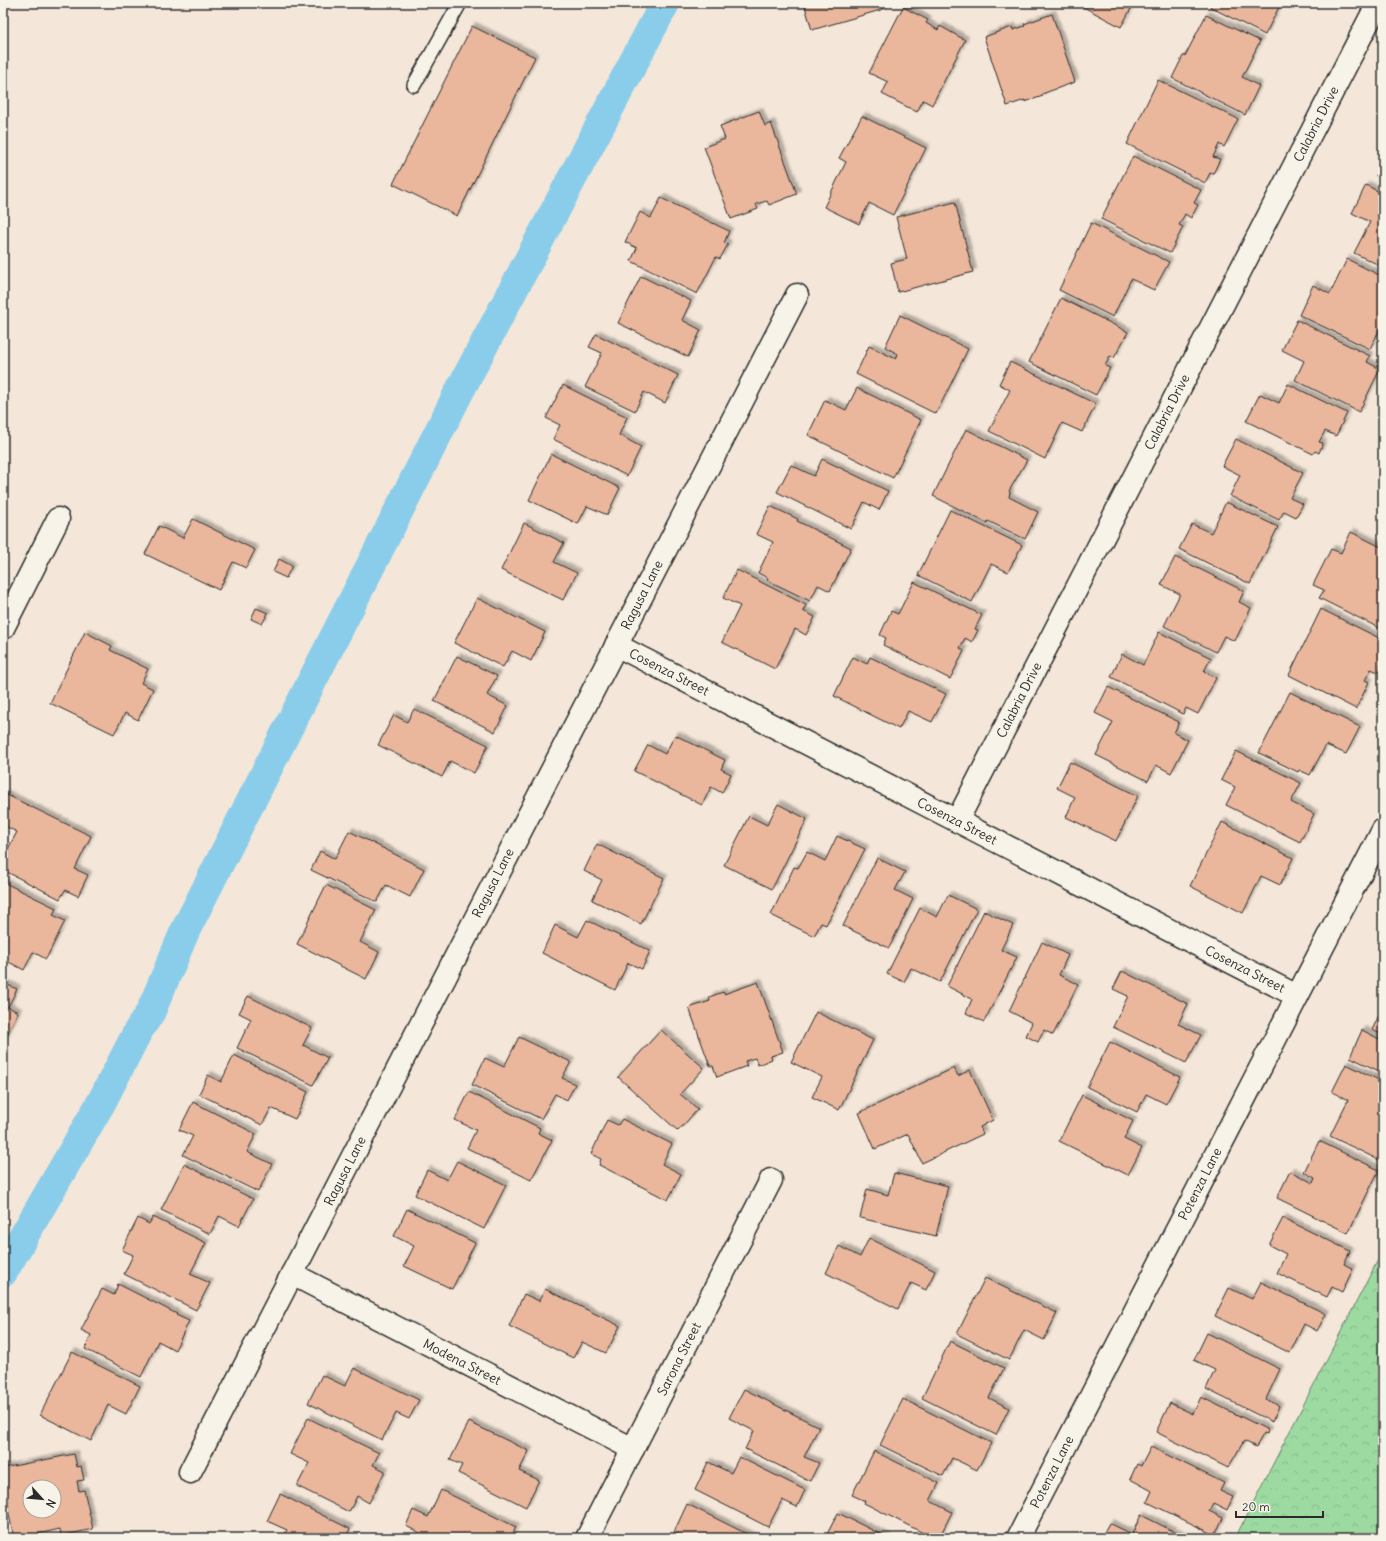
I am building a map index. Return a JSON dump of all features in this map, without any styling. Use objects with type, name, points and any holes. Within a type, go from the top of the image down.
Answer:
[{"type":"street","name":"Calabria Drive","points":[[956,821],[1378,3]]},
{"type":"street","name":"Ragusa Lane","points":[[190,1472],[797,295]]},
{"type":"street","points":[[3,628],[58,519]]},
{"type":"street","name":"Cosenza Street","points":[[616,645],[1297,996]]},
{"type":"street","name":"Potenza Lane","points":[[1018,1538],[1383,830]]},
{"type":"street","name":"Sarona Street","points":[[587,1538],[771,1180]]},
{"type":"street","name":"Modena Street","points":[[292,1274],[632,1449]]},
{"type":"lane","points":[[414,85],[460,3]]},
{"type":"green space","points":[[1383,1250],[1383,1538],[1235,1538]]},
{"type":"building","points":[[804,3],[882,3],[884,9],[812,30]]},
{"type":"building","points":[[1076,3],[1134,3],[1121,27]]},
{"type":"building","points":[[1212,3],[1281,3],[1265,35],[1210,7]]},
{"type":"building","points":[[903,7],[928,20],[926,23],[938,30],[940,26],[965,40],[932,105],[923,100],[917,112],[882,94],[888,82],[869,73]]},
{"type":"building","points":[[1052,14],[1075,82],[1042,94],[1043,96],[1007,106],[984,37],[1012,27],[1013,30],[1025,26],[1024,24]]},
{"type":"building","points":[[1206,15],[1260,41],[1242,77],[1259,86],[1245,115],[1172,78]]},
{"type":"building","points":[[472,26],[535,57],[457,216],[393,184]]},
{"type":"building","points":[[1158,80],[1238,119],[1224,147],[1219,144],[1213,157],[1220,159],[1213,174],[1210,173],[1205,183],[1127,144]]},
{"type":"building","points":[[759,111],[765,126],[771,123],[797,194],[769,205],[767,201],[756,204],[758,209],[731,219],[704,147],[725,139],[720,126]]},
{"type":"building","points":[[862,116],[926,148],[893,215],[869,203],[859,224],[824,207],[846,162],[839,158]]},
{"type":"building","points":[[1133,156],[1201,190],[1194,203],[1198,205],[1191,218],[1185,214],[1179,225],[1183,227],[1170,253],[1101,219]]},
{"type":"building","points":[[1383,161],[1383,179],[1376,176]]},
{"type":"building","points":[[1366,185],[1383,194],[1383,267],[1354,253],[1370,222],[1352,213]]},
{"type":"building","points":[[661,198],[729,231],[724,243],[728,244],[720,259],[716,257],[697,294],[631,261],[637,248],[625,242],[640,212],[651,218]]},
{"type":"building","points":[[955,202],[973,272],[898,292],[891,263],[907,259],[896,217]]},
{"type":"building","points":[[1091,223],[1169,262],[1154,290],[1131,279],[1113,317],[1059,290]]},
{"type":"building","points":[[1347,259],[1383,277],[1383,322],[1370,349],[1299,315],[1313,285],[1330,294]]},
{"type":"building","points":[[641,276],[691,301],[682,320],[701,330],[688,357],[618,323]]},
{"type":"building","points":[[1061,298],[1128,332],[1114,358],[1110,356],[1105,366],[1110,368],[1096,395],[1029,362]]},
{"type":"building","points":[[900,315],[968,349],[936,414],[856,374],[869,346],[896,359],[898,354],[885,347]]},
{"type":"building","points":[[1297,320],[1370,356],[1367,362],[1380,369],[1359,412],[1295,380],[1304,361],[1282,350]]},
{"type":"building","points":[[596,334],[678,375],[665,403],[644,392],[635,411],[585,387],[602,353],[589,347]]},
{"type":"building","points":[[1010,362],[1096,404],[1082,432],[1062,423],[1045,459],[989,431],[1010,390],[999,384]]},
{"type":"building","points":[[1288,384],[1347,413],[1336,436],[1325,431],[1319,442],[1323,443],[1319,453],[1315,451],[1313,454],[1246,421],[1260,394],[1279,403]]},
{"type":"building","points":[[563,385],[627,417],[619,435],[641,447],[627,476],[553,439],[560,425],[546,418]]},
{"type":"building","points":[[857,388],[921,420],[893,478],[808,435],[825,400],[846,410]]},
{"type":"building","points":[[966,429],[1027,460],[1009,491],[1009,497],[1038,512],[1025,539],[988,521],[987,523],[933,496]]},
{"type":"building","points":[[1236,439],[1303,473],[1290,498],[1303,504],[1296,517],[1284,511],[1279,520],[1230,496],[1240,475],[1222,466]]},
{"type":"building","points":[[551,454],[620,488],[607,515],[587,506],[578,524],[529,500]]},
{"type":"building","points":[[822,459],[888,491],[879,510],[864,502],[851,529],[777,492],[791,465],[814,476]]},
{"type":"building","points":[[1226,502],[1278,527],[1250,584],[1179,549],[1192,524],[1211,533]]},
{"type":"building","points":[[770,506],[798,519],[797,521],[851,548],[830,591],[818,585],[810,601],[767,580],[768,578],[758,573],[773,542],[756,534]]},
{"type":"building","points":[[950,510],[1022,545],[1008,572],[991,564],[972,602],[918,575]]},
{"type":"building","points":[[193,519],[255,550],[246,568],[233,562],[219,590],[145,554],[159,526],[183,538]]},
{"type":"building","points":[[524,523],[564,543],[554,562],[577,573],[563,600],[501,570]]},
{"type":"building","points":[[1351,532],[1383,548],[1383,630],[1319,598],[1324,590],[1313,585],[1331,549],[1341,553]]},
{"type":"building","points":[[1175,557],[1244,591],[1239,602],[1251,608],[1235,641],[1224,636],[1216,652],[1164,626],[1180,594],[1161,585]]},
{"type":"building","points":[[279,559],[292,566],[286,578],[273,572]]},
{"type":"building","points":[[737,570],[806,605],[803,611],[815,617],[806,635],[795,629],[775,669],[722,642],[740,606],[723,598]]},
{"type":"building","points":[[914,582],[982,615],[975,629],[978,630],[972,642],[965,638],[960,648],[964,651],[950,679],[883,645],[886,638],[880,635],[891,611],[898,614]]},
{"type":"building","points":[[477,598],[545,632],[531,661],[512,651],[503,667],[454,643]]},
{"type":"building","points":[[256,608],[268,613],[262,624],[251,619]]},
{"type":"building","points":[[1321,609],[1383,640],[1383,661],[1378,672],[1371,669],[1365,680],[1369,682],[1356,709],[1289,675]]},
{"type":"building","points":[[85,632],[112,646],[110,650],[148,669],[141,683],[153,689],[138,720],[125,713],[114,734],[50,703]]},
{"type":"building","points":[[1159,632],[1211,658],[1204,671],[1216,678],[1198,714],[1186,708],[1183,714],[1111,677],[1122,654],[1143,665]]},
{"type":"building","points":[[457,656],[497,676],[487,695],[508,706],[495,732],[434,701]]},
{"type":"building","points":[[853,657],[867,664],[870,657],[946,694],[932,722],[908,711],[899,729],[834,696]]},
{"type":"building","points":[[1108,687],[1179,722],[1174,733],[1188,740],[1171,773],[1156,765],[1148,781],[1096,755],[1113,722],[1095,713]]},
{"type":"building","points":[[1290,692],[1360,727],[1346,754],[1326,745],[1310,775],[1299,770],[1298,772],[1259,753]]},
{"type":"building","points":[[414,709],[488,745],[474,773],[450,761],[442,777],[378,745],[394,715],[407,722]]},
{"type":"building","points":[[675,735],[725,760],[721,769],[731,774],[722,793],[711,787],[702,805],[634,771],[648,745],[665,754]]},
{"type":"building","points":[[1236,751],[1301,783],[1291,802],[1314,814],[1300,842],[1226,805],[1235,787],[1221,780]]},
{"type":"building","points":[[1070,762],[1138,796],[1116,841],[1066,817],[1075,797],[1057,788]]},
{"type":"building","points":[[3,793],[91,836],[75,869],[88,875],[78,896],[65,890],[60,899],[3,870],[3,858],[17,832],[3,825]]},
{"type":"building","points":[[778,804],[807,819],[772,889],[724,865],[749,816],[767,825]]},
{"type":"building","points":[[1222,822],[1293,858],[1280,885],[1261,876],[1243,913],[1190,886]]},
{"type":"building","points":[[349,831],[424,869],[410,897],[386,885],[377,902],[311,870],[320,851],[335,859]]},
{"type":"building","points":[[837,836],[865,849],[826,925],[821,923],[814,936],[771,915],[794,867],[798,868],[807,852],[825,861]]},
{"type":"building","points":[[597,844],[664,878],[641,924],[592,900],[602,880],[584,871]]},
{"type":"building","points":[[877,858],[905,872],[895,890],[913,899],[889,948],[843,926]]},
{"type":"building","points":[[3,882],[56,908],[53,915],[65,921],[46,959],[33,952],[24,970],[3,959]]},
{"type":"building","points":[[326,885],[376,910],[360,942],[379,952],[366,979],[297,944]]},
{"type":"building","points":[[948,895],[977,909],[940,982],[911,968],[904,982],[887,974],[920,908],[937,917]]},
{"type":"building","points":[[984,911],[1013,925],[1001,950],[1017,957],[984,1022],[966,1013],[972,999],[947,986]]},
{"type":"building","points":[[587,920],[650,951],[642,969],[628,963],[615,990],[542,953],[555,925],[578,937]]},
{"type":"building","points":[[1042,942],[1068,955],[1059,975],[1078,984],[1053,1035],[1044,1030],[1038,1042],[1026,1036],[1032,1023],[1009,1011]]},
{"type":"building","points":[[1122,971],[1188,1004],[1178,1024],[1201,1035],[1186,1063],[1113,1027],[1128,996],[1113,989]]},
{"type":"building","points":[[758,982],[783,1052],[771,1056],[772,1059],[758,1065],[755,1058],[745,1061],[747,1066],[717,1077],[713,1066],[710,1066],[689,1008],[710,1001],[709,997],[723,992],[724,994]]},
{"type":"building","points":[[3,983],[17,989],[8,1007],[18,1012],[3,1043]]},
{"type":"building","points":[[248,996],[312,1028],[303,1045],[328,1058],[313,1085],[237,1048],[251,1019],[239,1013]]},
{"type":"building","points":[[1383,1007],[1383,1035],[1372,1030]]},
{"type":"building","points":[[816,1012],[873,1040],[839,1110],[812,1097],[822,1077],[791,1062]]},
{"type":"building","points":[[661,1030],[704,1068],[680,1094],[698,1109],[678,1131],[618,1077]]},
{"type":"building","points":[[1362,1030],[1383,1041],[1383,1073],[1350,1057]]},
{"type":"building","points":[[519,1037],[571,1062],[562,1078],[575,1084],[567,1100],[555,1094],[541,1119],[472,1085],[485,1058],[504,1067]]},
{"type":"building","points":[[1110,1042],[1180,1077],[1166,1104],[1146,1094],[1137,1112],[1087,1087]]},
{"type":"building","points":[[234,1055],[308,1092],[295,1119],[271,1108],[262,1125],[199,1094],[208,1075],[221,1082]]},
{"type":"building","points":[[1346,1064],[1383,1082],[1383,1162],[1330,1136],[1348,1100],[1332,1092]]},
{"type":"building","points":[[954,1068],[958,1076],[970,1070],[993,1120],[980,1127],[983,1134],[922,1163],[908,1134],[875,1149],[859,1113]]},
{"type":"building","points":[[469,1092],[540,1128],[538,1133],[552,1140],[531,1180],[467,1148],[476,1130],[455,1120]]},
{"type":"building","points":[[1082,1095],[1133,1121],[1124,1139],[1142,1148],[1128,1175],[1059,1141]]},
{"type":"building","points":[[193,1102],[256,1134],[247,1152],[272,1164],[258,1192],[183,1155],[193,1136],[179,1130]]},
{"type":"building","points":[[622,1119],[672,1144],[662,1164],[681,1174],[668,1200],[599,1165],[601,1159],[591,1154],[607,1120],[618,1125]]},
{"type":"building","points":[[1319,1141],[1379,1170],[1348,1233],[1277,1198],[1290,1171],[1313,1183],[1315,1178],[1304,1172]]},
{"type":"building","points":[[457,1161],[506,1185],[484,1229],[415,1195],[427,1170],[447,1180]]},
{"type":"building","points":[[184,1164],[253,1199],[239,1226],[219,1216],[210,1234],[161,1210]]},
{"type":"building","points":[[894,1173],[948,1186],[936,1236],[860,1218],[867,1189],[888,1195]]},
{"type":"building","points":[[407,1209],[475,1243],[452,1289],[404,1266],[414,1246],[394,1236]]},
{"type":"building","points":[[153,1217],[206,1243],[190,1274],[210,1283],[196,1310],[124,1274],[133,1255],[122,1250],[138,1218],[149,1224]]},
{"type":"building","points":[[1283,1218],[1350,1251],[1344,1264],[1353,1269],[1342,1292],[1332,1287],[1327,1297],[1277,1273],[1286,1254],[1269,1245]]},
{"type":"building","points":[[869,1238],[935,1271],[926,1290],[911,1283],[898,1309],[826,1273],[839,1246],[860,1257]]},
{"type":"building","points":[[985,1278],[1057,1313],[1044,1340],[1024,1330],[1009,1360],[957,1334]]},
{"type":"building","points":[[1261,1282],[1326,1314],[1317,1331],[1304,1324],[1290,1353],[1215,1316],[1229,1288],[1252,1299]]},
{"type":"building","points":[[118,1284],[189,1321],[175,1350],[158,1341],[141,1377],[85,1349],[91,1335],[81,1330],[102,1289],[114,1295]]},
{"type":"building","points":[[545,1289],[620,1326],[606,1353],[582,1342],[573,1358],[509,1326],[524,1294],[539,1301]]},
{"type":"building","points":[[1207,1333],[1280,1369],[1266,1399],[1279,1406],[1272,1422],[1206,1389],[1215,1370],[1194,1360]]},
{"type":"building","points":[[950,1341],[1004,1368],[989,1398],[1009,1408],[996,1435],[922,1398]]},
{"type":"building","points":[[72,1352],[140,1386],[126,1414],[108,1405],[91,1441],[40,1415]]},
{"type":"building","points":[[354,1368],[419,1400],[409,1419],[396,1413],[382,1440],[308,1403],[322,1375],[345,1386]]},
{"type":"building","points":[[744,1389],[819,1427],[804,1457],[819,1463],[810,1481],[745,1449],[754,1431],[729,1418]]},
{"type":"building","points":[[1201,1397],[1268,1430],[1267,1434],[1264,1433],[1256,1447],[1244,1441],[1228,1468],[1156,1432],[1170,1403],[1193,1414]]},
{"type":"building","points":[[903,1399],[991,1443],[977,1470],[952,1458],[943,1476],[880,1445]]},
{"type":"building","points":[[308,1418],[379,1453],[373,1465],[385,1471],[369,1503],[357,1496],[349,1512],[297,1486],[309,1463],[290,1454]]},
{"type":"building","points":[[469,1422],[529,1451],[519,1471],[539,1480],[526,1507],[458,1473],[462,1465],[450,1460]]},
{"type":"building","points":[[1151,1447],[1224,1483],[1220,1491],[1233,1497],[1227,1510],[1213,1503],[1209,1511],[1223,1518],[1215,1535],[1147,1502],[1152,1491],[1130,1479],[1137,1464],[1141,1466]]},
{"type":"building","points":[[874,1451],[939,1483],[930,1501],[952,1512],[939,1538],[933,1538],[864,1503],[865,1501],[852,1495]]},
{"type":"building","points":[[74,1454],[77,1467],[81,1466],[84,1480],[77,1481],[79,1491],[84,1490],[93,1529],[61,1536],[60,1529],[14,1538],[5,1496],[7,1495],[3,1468]]},
{"type":"building","points":[[739,1457],[805,1490],[797,1507],[782,1500],[768,1527],[695,1490],[708,1462],[731,1473]]},
{"type":"building","points":[[441,1490],[516,1527],[511,1538],[430,1538],[406,1526],[413,1510],[428,1517]]},
{"type":"building","points":[[280,1494],[350,1529],[345,1538],[283,1538],[287,1530],[267,1521]]},
{"type":"building","points":[[687,1504],[755,1538],[687,1538],[674,1532]]},
{"type":"building","points":[[838,1513],[888,1538],[825,1538]]},
{"type":"building","points":[[1141,1515],[1187,1538],[1101,1538],[1109,1523],[1132,1534]]},
{"type":"waterway","points":[[3,1272],[102,1101],[138,1031],[150,1013],[185,931],[460,390],[665,3]]}]
